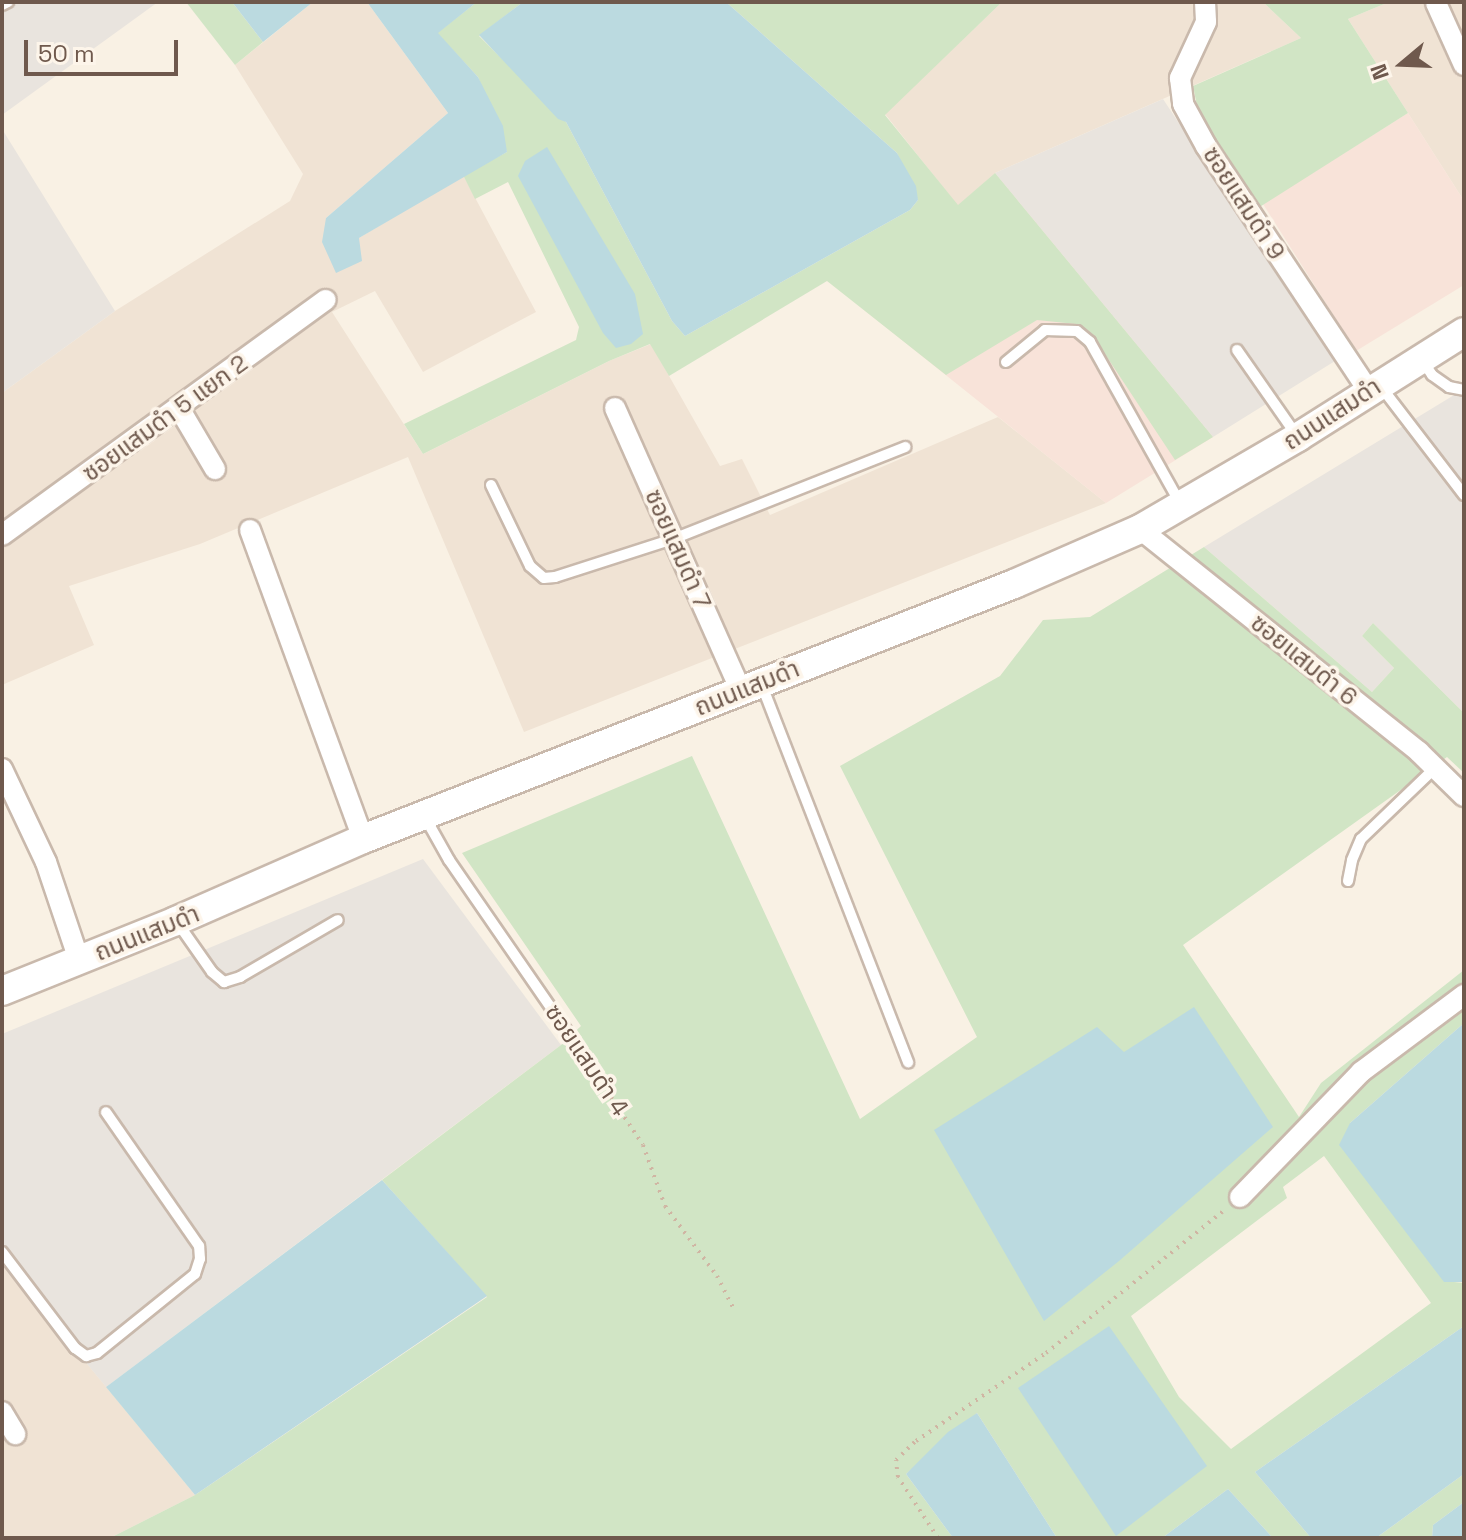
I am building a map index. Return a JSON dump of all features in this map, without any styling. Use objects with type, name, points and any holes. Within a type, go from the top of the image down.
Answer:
[{"type":"street","name":"ซอยแสมดำ 9","points":[[1205,2],[1206,22],[1180,78],[1183,104],[1206,146],[1374,387]]},
{"type":"street","points":[[1436,3],[1464,65]]},
{"type":"street","name":"ซอยแสมดำ 5 แยก 2","points":[[2,535],[326,300]]},
{"type":"street","name":"ถนนแสมดำ","points":[[2,991],[176,921],[363,839],[1014,584],[1140,529],[1298,437],[1464,332]]},
{"type":"street","points":[[179,408],[215,469]]},
{"type":"street","name":"ซอยแสมดำ 7","points":[[615,408],[673,539],[751,686]]},
{"type":"street","name":"ซอยแสมดำ 6","points":[[1140,529],[1435,768],[1464,796]]},
{"type":"street","points":[[250,530],[363,839]]},
{"type":"street","points":[[2,769],[46,862],[79,960]]},
{"type":"street","points":[[1240,1197],[1361,1072],[1464,995]]},
{"type":"street","points":[[2,1412],[15,1434]]},
{"type":"lane","points":[[2,5],[8,2]]},
{"type":"lane","points":[[1006,362],[1045,330],[1077,331],[1090,342],[1182,507]]},
{"type":"lane","points":[[1237,350],[1298,437]]},
{"type":"lane","points":[[1421,358],[1432,375],[1449,387],[1464,390]]},
{"type":"lane","points":[[1374,387],[1464,495]]},
{"type":"lane","points":[[491,485],[530,566],[544,578],[673,539],[905,447]]},
{"type":"lane","points":[[751,686],[908,1062]]},
{"type":"lane","points":[[1348,881],[1361,839],[1435,768]]},
{"type":"lane","name":"ซอยแสมดำ 4","points":[[424,816],[449,860],[582,1053]]},
{"type":"lane","points":[[176,921],[212,972],[224,982],[240,977],[338,920]]},
{"type":"lane","points":[[2,1252],[75,1348],[86,1356],[97,1353],[195,1274],[200,1259],[199,1246],[106,1112]]},
{"type":"path","name":"ซอยแสมดำ 4","points":[[582,1053],[643,1145],[665,1206],[717,1276],[735,1311]]},
{"type":"path","points":[[938,1538],[898,1477],[896,1460],[916,1441],[1046,1353],[1186,1244],[1240,1197]]},
{"type":"shaded area","points":[[2,2],[158,2],[2,115]]},
{"type":"shaded area","points":[[313,2],[367,2],[448,113],[326,218],[359,238],[463,175],[536,312],[423,372],[375,291],[332,312],[423,454],[609,361],[651,344],[720,466],[742,459],[770,515],[998,417],[1106,503],[524,732],[408,457],[200,544],[69,586],[94,645],[2,685],[2,393],[115,311],[290,201],[303,174],[235,65]]},
{"type":"shaded area","points":[[1002,2],[1263,2],[1301,38],[995,173],[958,206],[885,114]]},
{"type":"shaded area","points":[[1389,2],[1464,2],[1464,201],[1348,19]]},
{"type":"shaded area","points":[[1163,99],[1335,361],[1213,437],[995,173]]},
{"type":"shaded area","points":[[1408,113],[1464,201],[1464,285],[1356,351],[1263,204]]},
{"type":"shaded area","points":[[2,129],[115,311],[2,393]]},
{"type":"shaded area","points":[[995,173],[1213,437],[1106,503],[828,281],[958,206]]},
{"type":"shaded area","points":[[1464,389],[1464,713],[1373,623],[1362,636],[1394,668],[1372,692],[1204,547]]},
{"type":"shaded area","points":[[423,859],[561,1045],[106,1387],[2,1260],[2,1034]]},
{"type":"shaded area","points":[[2,1260],[195,1495],[110,1538],[2,1538]]},
{"type":"green space","points":[[186,2],[232,2],[263,42],[235,65]]},
{"type":"green space","points":[[477,2],[523,2],[479,36],[566,122],[672,321],[685,336],[910,210],[918,200],[897,153],[726,2],[1002,2],[885,115],[958,205],[995,173],[1213,437],[1175,460],[1101,348],[1076,324],[1037,320],[946,375],[827,281],[669,376],[650,344],[609,361],[423,454],[404,424],[576,340],[579,327],[508,182],[475,199],[463,175],[507,152],[478,77],[437,33]]},
{"type":"green space","points":[[1263,2],[1389,2],[1348,19],[1408,113],[1258,208],[1199,116],[1193,86],[1301,38]]},
{"type":"green space","points":[[1204,547],[1372,692],[1394,668],[1362,636],[1373,623],[1464,713],[1464,773],[1447,757],[1183,945],[1299,1117],[1321,1083],[1464,970],[1464,1023],[1350,1123],[1444,1281],[1464,1283],[1464,1326],[1255,1472],[1311,1538],[1273,1538],[1228,1489],[1162,1538],[1057,1538],[977,1413],[906,1474],[953,1538],[110,1538],[195,1495],[487,1297],[382,1180],[561,1045],[581,1026],[462,853],[692,756],[860,1119],[977,1037],[840,766],[1000,676],[1043,620],[1090,617]],"holes":[[[1324,1156],[1431,1303],[1231,1449],[1179,1397],[1131,1316],[1287,1198],[1283,1187]]]},
{"type":"green space","points":[[1464,1474],[1464,1502],[1433,1525],[1432,1538],[1376,1538]]},
{"type":"water","points":[[232,2],[313,2],[263,42]]},
{"type":"water","points":[[367,2],[477,2],[438,33],[478,77],[503,126],[507,152],[359,238],[362,261],[336,273],[322,242],[326,218],[448,113]]},
{"type":"water","points":[[523,2],[726,2],[897,153],[916,186],[918,200],[910,210],[685,336],[672,321],[566,122],[558,119],[479,35]]},
{"type":"water","points":[[547,147],[635,294],[643,334],[631,344],[616,348],[603,333],[518,176],[525,161]]},
{"type":"water","points":[[1194,1007],[1273,1127],[1119,1261],[1044,1321],[934,1130],[1097,1027],[1124,1052]]},
{"type":"water","points":[[1464,1023],[1464,1282],[1444,1282],[1339,1145],[1350,1123]]},
{"type":"water","points":[[382,1180],[487,1296],[195,1495],[106,1387]]},
{"type":"water","points":[[1109,1326],[1207,1466],[1116,1536],[1018,1388]]},
{"type":"water","points":[[1464,1326],[1464,1474],[1376,1538],[1311,1538],[1255,1472]]},
{"type":"water","points":[[977,1413],[1057,1538],[953,1538],[906,1474],[948,1432]]},
{"type":"water","points":[[1228,1489],[1273,1538],[1162,1538]]},
{"type":"water","points":[[1464,1502],[1464,1538],[1432,1538],[1433,1525]]}]
